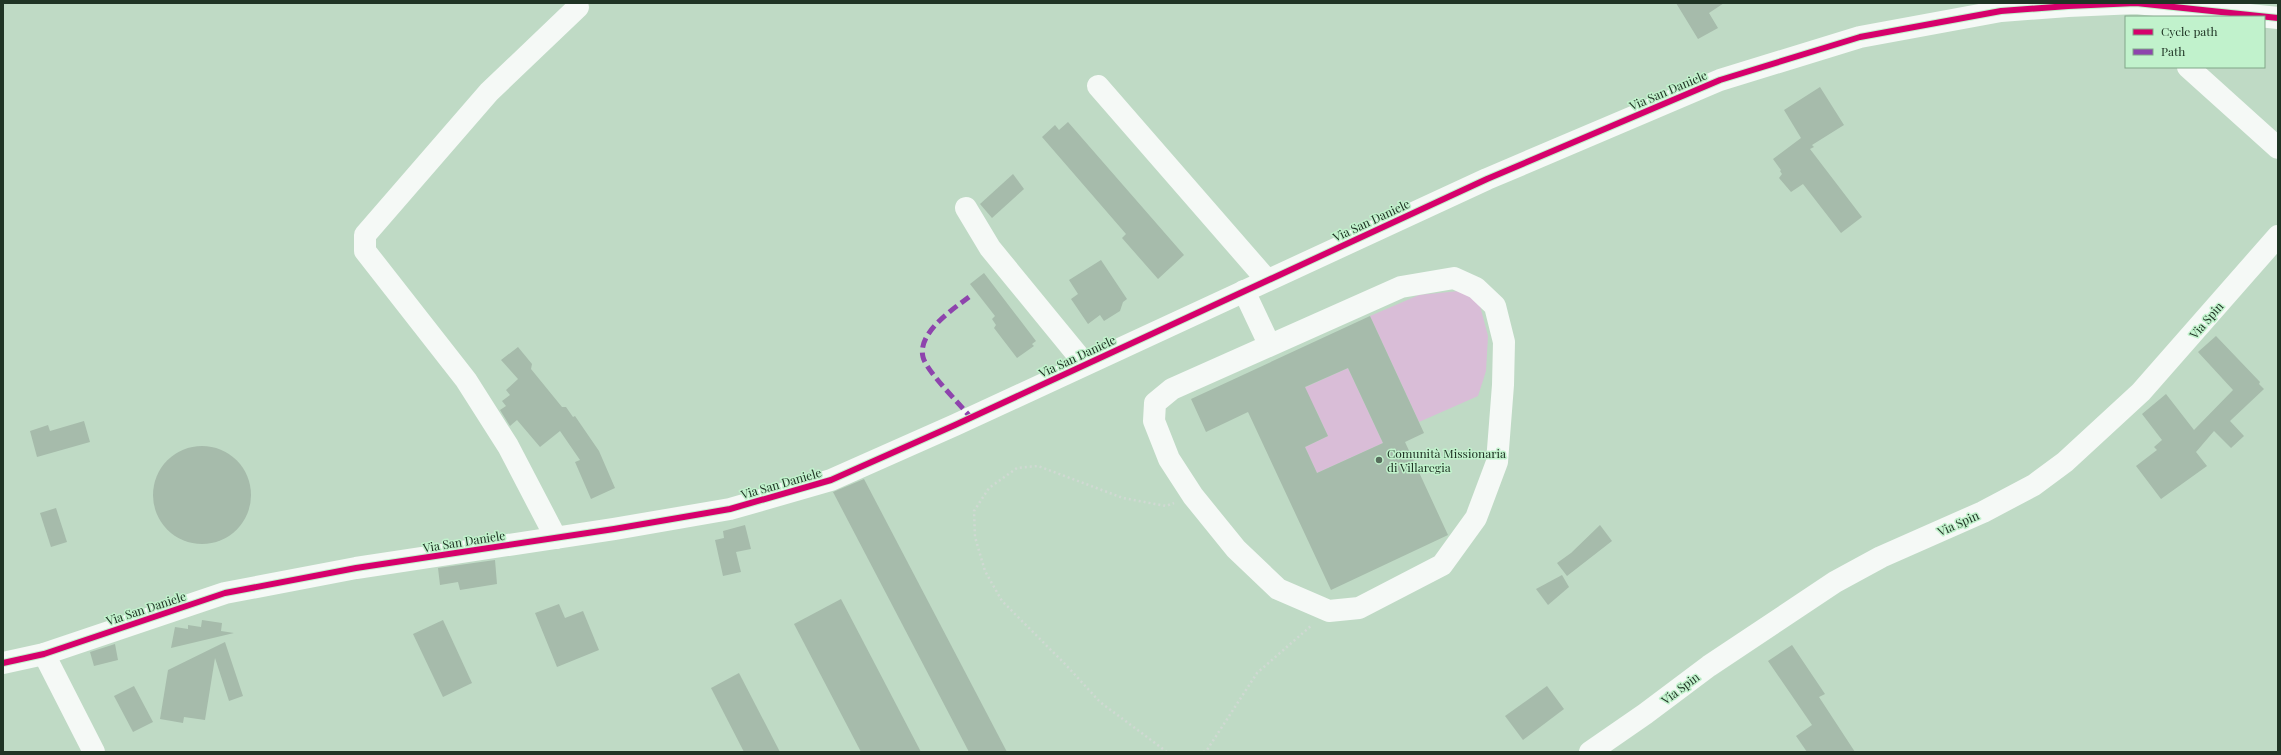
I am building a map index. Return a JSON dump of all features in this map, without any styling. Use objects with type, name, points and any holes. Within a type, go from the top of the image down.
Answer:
[{"type":"street","points":[[2136,3],[2145,16]]},
{"type":"street","name":"Via San Daniele","points":[[3,663],[44,654],[225,593],[356,568],[556,538],[730,509],[831,480],[1487,179],[1720,80],[1860,37],[2001,11],[2060,6],[2136,3],[2259,16]]},
{"type":"street","points":[[556,538],[508,446],[466,380],[365,251],[365,234],[489,92],[578,7]]},
{"type":"street","name":"Via San Daniele","points":[[2265,17],[2278,18]]},
{"type":"street","points":[[2189,68],[2278,148]]},
{"type":"street","points":[[1098,86],[1268,280]]},
{"type":"street","points":[[966,208],[990,248],[1086,364]]},
{"type":"street","name":"Via Spin","points":[[1590,752],[1646,714],[1709,666],[1835,582],[1881,557],[1983,512],[2034,485],[2065,462],[2141,392],[2278,236]]},
{"type":"street","points":[[1454,278],[1476,288],[1495,306],[1504,342],[1503,385],[1497,462],[1476,518],[1442,565],[1359,608],[1329,611],[1278,588],[1236,549],[1193,496],[1169,459],[1154,421],[1155,403],[1172,389],[1269,344],[1401,286],[1454,278]]},
{"type":"street","points":[[1244,291],[1269,344]]},
{"type":"street","points":[[44,654],[94,752]]},
{"type":"path","points":[[1167,752],[1100,702],[1061,659],[1002,601],[985,571],[975,537],[974,511],[989,488],[1016,468],[1038,466],[1123,498],[1166,506],[1193,496]]},
{"type":"path","points":[[1203,752],[1207,750],[1257,673],[1329,611]]},
{"type":"shaded area","points":[[1459,291],[1479,302],[1488,336],[1486,371],[1478,396],[1419,422],[1370,316],[1419,295]]},
{"type":"shaded area","points":[[1348,368],[1383,443],[1317,473],[1305,447],[1328,436],[1316,410],[1297,391]]},
{"type":"building","points":[[1676,3],[1724,3],[1709,13],[1718,28],[1698,39]]},
{"type":"building","points":[[1820,87],[1844,125],[1812,145],[1814,147],[1810,149],[1862,217],[1841,233],[1803,184],[1791,192],[1779,178],[1782,174],[1780,171],[1781,170],[1773,159],[1801,138],[1784,110]]},
{"type":"building","points":[[1068,122],[1184,255],[1158,279],[1122,238],[1126,234],[1042,137],[1055,125],[1059,130]]},
{"type":"building","points":[[1013,174],[1024,189],[992,218],[980,204]]},
{"type":"building","points":[[1101,260],[1127,299],[1123,302],[1120,311],[1104,321],[1100,315],[1088,324],[1071,299],[1078,294],[1069,280]]},
{"type":"building","points":[[984,273],[1036,341],[1032,344],[1034,346],[1017,358],[994,328],[996,325],[992,319],[995,316],[970,284]]},
{"type":"building","name":"Comunità Missionaria di Villaregia","points":[[1370,316],[1424,433],[1405,442],[1448,535],[1331,590],[1248,412],[1206,432],[1191,399]],"holes":[[[1348,368],[1383,443],[1317,473],[1305,447],[1328,436],[1305,387]]]},
{"type":"building","points":[[2216,336],[2260,382],[2259,384],[2264,389],[2230,421],[2244,436],[2231,448],[2214,431],[2196,452],[2207,466],[2161,499],[2136,466],[2157,450],[2154,447],[2162,440],[2142,414],[2166,394],[2194,430],[2233,390],[2198,352]]},
{"type":"building","points":[[518,347],[532,364],[531,369],[562,407],[566,407],[573,417],[575,416],[599,451],[615,488],[591,499],[575,462],[580,460],[560,431],[540,447],[517,420],[510,426],[500,410],[506,406],[502,401],[510,395],[506,390],[518,379],[501,360]]},
{"type":"building","points":[[84,421],[90,442],[37,457],[30,431],[48,425],[50,431]]},
{"type":"building","points":[[192,446],[212,446],[221,449],[237,460],[248,476],[251,485],[251,505],[248,514],[237,530],[221,541],[212,544],[192,544],[175,536],[167,530],[161,522],[153,505],[153,485],[161,468],[167,460],[175,454]]},
{"type":"building","points":[[864,479],[1007,752],[969,752],[833,492]]},
{"type":"building","points":[[56,508],[67,542],[51,547],[40,513]]},
{"type":"building","points":[[745,525],[751,549],[736,552],[741,572],[723,576],[715,540],[724,538],[723,531]]},
{"type":"building","points":[[1600,525],[1612,541],[1567,576],[1557,563],[1571,553]]},
{"type":"building","points":[[495,560],[497,584],[460,590],[458,582],[440,585],[438,568]]},
{"type":"building","points":[[1562,575],[1569,587],[1548,605],[1536,589]]},
{"type":"building","points":[[841,599],[921,752],[861,752],[794,624]]},
{"type":"building","points":[[559,604],[565,618],[583,611],[599,650],[557,667],[535,613]]},
{"type":"building","points":[[202,620],[222,623],[221,631],[234,633],[171,648],[175,627],[188,629],[188,625],[201,627]]},
{"type":"building","points":[[443,620],[472,683],[443,697],[413,634]]},
{"type":"building","points":[[225,642],[243,696],[229,701],[215,658],[205,720],[184,717],[183,723],[160,719],[168,670]]},
{"type":"building","points":[[115,644],[118,660],[94,666],[90,652]]},
{"type":"building","points":[[1792,645],[1825,694],[1819,697],[1855,752],[1807,752],[1796,736],[1812,725],[1768,661]]},
{"type":"building","points":[[739,673],[780,752],[744,752],[711,688]]},
{"type":"building","points":[[134,686],[153,722],[133,732],[114,696]]},
{"type":"building","points":[[1547,686],[1564,709],[1523,740],[1505,716]]},
{"type":"marked path","points":[[969,297],[938,322],[931,331],[925,339],[923,357],[930,371],[971,418]]},
{"type":"cycle path","points":[[3,663],[44,654],[225,593],[356,568],[614,529],[730,509],[831,480],[955,425],[1487,179],[1720,80],[1860,37],[2001,11],[2068,6],[2136,3],[2259,16]]},
{"type":"cycle path","points":[[2265,17],[2278,18]]},
{"type":"place","name":"Comunità Missionaria di Villaregia","points":[[1379,460]]}]
